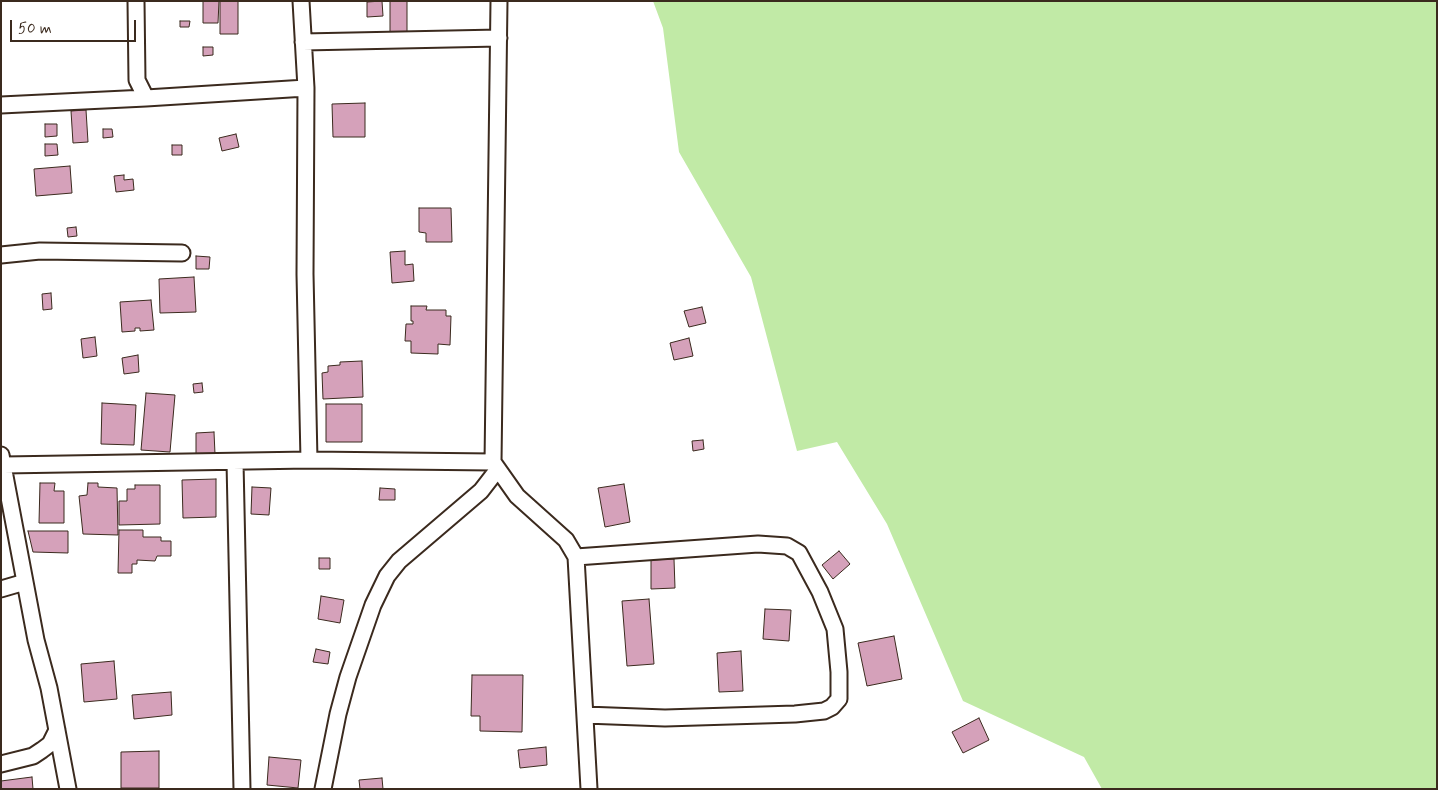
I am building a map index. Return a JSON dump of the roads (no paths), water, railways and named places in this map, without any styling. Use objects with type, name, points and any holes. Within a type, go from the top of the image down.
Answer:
[{"type":"street","points":[[136,1],[137,80],[146,98]]},
{"type":"street","points":[[301,1],[306,88],[305,274],[309,460]]},
{"type":"street","points":[[323,789],[338,714],[348,677],[373,605],[387,576],[399,561],[480,491],[495,466],[499,1]]},
{"type":"street","points":[[303,42],[500,38]]},
{"type":"street","points":[[1,104],[146,98],[306,88]]},
{"type":"street","points":[[1,255],[40,251],[182,253]]},
{"type":"street","points":[[68,789],[25,582],[3,460],[234,462],[309,460],[495,466]]},
{"type":"street","points":[[234,462],[242,789]]},
{"type":"street","points":[[495,466],[517,496],[566,540],[576,556],[589,789]]},
{"type":"street","points":[[576,556],[758,544],[787,546],[799,553],[820,592],[835,630],[839,672],[839,699],[832,708],[824,711],[795,714],[665,718],[585,715]]},
{"type":"street","points":[[1,589],[25,582]]},
{"type":"street","points":[[1,764],[33,756],[50,744],[57,730]]}]
